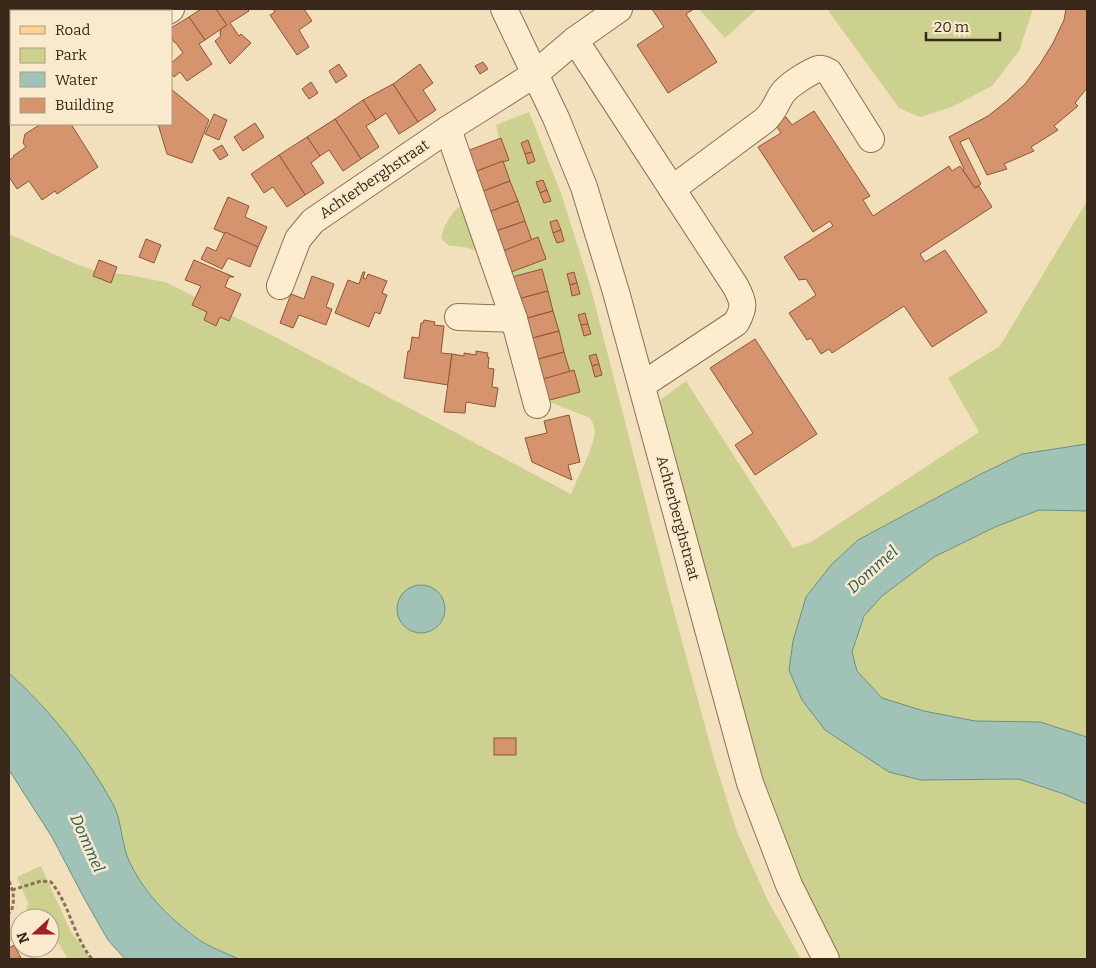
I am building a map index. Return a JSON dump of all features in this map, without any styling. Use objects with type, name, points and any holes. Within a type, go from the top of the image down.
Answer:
[{"type":"street","name":"Achterberghstraat","points":[[504,9],[556,118],[584,187],[642,385],[750,783],[789,886],[826,959]]},
{"type":"street","points":[[535,74],[575,40],[619,9]]},
{"type":"street","points":[[575,40],[736,286],[743,301],[743,311],[736,323],[642,385]]},
{"type":"street","points":[[672,189],[765,120],[771,114],[782,94],[789,87],[817,69],[825,69],[829,72],[871,139]]},
{"type":"street","name":"Achterberghstraat","points":[[280,286],[298,239],[312,220],[448,129],[535,74]]},
{"type":"street","name":"Achterberghstraat","points":[[448,129],[514,319],[537,405]]},
{"type":"street","points":[[458,317],[514,319]]},
{"type":"path","points":[[9,881],[14,901],[9,913]]},
{"type":"path","points":[[12,890],[40,881],[52,882],[61,894],[73,927],[92,959]]},
{"type":"green space","points":[[699,9],[757,9],[725,38]]},
{"type":"green space","points":[[827,9],[1033,9],[1019,51],[992,86],[952,107],[920,117],[899,108]]},
{"type":"green space","points":[[529,112],[562,196],[590,285],[670,597],[714,759],[737,832],[768,901],[801,959],[239,959],[206,944],[180,925],[160,906],[143,885],[129,862],[123,843],[90,766],[31,693],[9,673],[9,234],[96,271],[165,282],[283,341],[571,494],[588,456],[595,433],[590,418],[550,402],[555,378],[482,254],[472,249],[448,245],[441,238],[446,223],[452,214],[464,203],[503,157],[496,125]],"holes":[[[445,605],[441,622],[430,632],[415,632],[400,622]]]},
{"type":"green space","points":[[1087,201],[1087,444],[1022,454],[883,526],[858,540],[806,597],[889,772],[921,780],[1019,779],[1087,804],[1087,959],[837,959],[755,781],[656,403],[686,381],[793,548],[811,542],[979,432],[948,378],[1000,346]]},
{"type":"green space","points":[[1039,510],[1087,511],[1087,737],[1040,722],[975,721],[924,711],[882,698],[857,671],[852,652],[864,616],[882,596],[934,557],[995,527]]},
{"type":"green space","points":[[41,866],[71,932],[91,959],[68,959],[60,946],[60,908],[27,908],[28,903],[17,877]]},
{"type":"water","name":"Dommel","points":[[1087,444],[1087,511],[1039,510],[995,527],[934,557],[882,596],[864,616],[852,652],[857,671],[882,698],[924,711],[975,721],[1040,722],[1087,737],[1087,804],[1019,779],[921,780],[889,772],[825,730],[802,700],[789,670],[793,641],[806,597],[831,565],[858,540],[1022,454]]},
{"type":"water","points":[[416,585],[426,585],[438,592],[445,604],[445,614],[438,626],[426,633],[416,633],[408,629],[401,622],[397,614],[397,604],[401,596],[408,589]]},
{"type":"water","name":"Dommel","points":[[9,673],[53,718],[91,768],[116,810],[127,856],[144,887],[182,927],[204,943],[239,959],[125,959],[108,940],[52,837],[9,770]]},
{"type":"building","points":[[201,9],[216,9],[227,25],[205,40],[189,17]]},
{"type":"building","points":[[216,9],[247,9],[249,11],[230,23],[239,36],[241,34],[251,43],[230,64],[215,41],[221,36],[221,29],[227,25]]},
{"type":"building","points":[[273,9],[304,9],[312,21],[299,30],[309,47],[297,55],[270,15],[275,12]]},
{"type":"building","points":[[652,9],[694,9],[686,14],[717,62],[668,93],[637,45],[664,27]]},
{"type":"building","points":[[1066,9],[1087,9],[1087,88],[1075,103],[1078,106],[1054,126],[1058,130],[1031,147],[1034,151],[1004,164],[1007,169],[987,175],[969,138],[960,142],[981,184],[975,188],[963,170],[949,137],[988,116],[1025,84],[1053,43],[1064,20]]},
{"type":"building","points":[[189,17],[205,40],[199,44],[212,64],[187,81],[180,72],[174,77],[172,75],[172,62],[183,53],[172,38],[172,27]]},
{"type":"building","points":[[483,62],[488,69],[480,74],[475,66]]},
{"type":"building","points":[[339,64],[347,76],[336,83],[329,71]]},
{"type":"building","points":[[420,64],[433,83],[423,90],[436,110],[418,122],[393,84]]},
{"type":"building","points":[[311,82],[318,93],[309,99],[302,89]]},
{"type":"building","points":[[393,84],[418,122],[399,134],[386,113],[376,120],[363,100]]},
{"type":"building","points":[[172,90],[209,120],[192,163],[167,154],[158,125],[172,125]]},
{"type":"building","points":[[363,100],[376,120],[366,126],[379,147],[361,159],[335,119]]},
{"type":"building","points":[[814,111],[870,196],[863,200],[873,216],[949,166],[952,171],[960,166],[975,188],[979,186],[992,207],[920,254],[925,262],[945,250],[987,312],[932,347],[904,306],[832,353],[829,349],[821,354],[811,338],[807,340],[789,313],[816,295],[806,279],[799,280],[784,257],[833,226],[830,221],[813,232],[758,147],[781,133],[775,124],[786,117],[792,125]]},
{"type":"building","points":[[214,114],[227,120],[219,140],[205,134]]},
{"type":"building","points":[[335,119],[361,159],[343,171],[329,150],[320,156],[307,137]]},
{"type":"building","points":[[255,123],[264,137],[243,151],[234,137]]},
{"type":"building","points":[[39,125],[72,125],[98,167],[57,194],[55,191],[42,200],[29,181],[17,189],[9,177],[9,160],[26,147],[23,143],[25,134]]},
{"type":"building","points":[[307,137],[320,156],[311,163],[324,183],[305,195],[279,155]]},
{"type":"building","points":[[501,138],[509,160],[474,172],[467,151]]},
{"type":"building","points":[[528,140],[532,152],[525,154],[521,143]]},
{"type":"building","points":[[222,145],[228,155],[220,160],[213,150]]},
{"type":"building","points":[[532,152],[535,161],[528,164],[525,154]]},
{"type":"building","points":[[279,155],[305,195],[287,207],[273,187],[264,193],[251,174]]},
{"type":"building","points":[[503,161],[510,181],[481,192],[474,172]]},
{"type":"building","points":[[543,180],[547,190],[540,193],[536,182]]},
{"type":"building","points":[[510,181],[518,201],[489,212],[481,192]]},
{"type":"building","points":[[547,190],[551,201],[544,203],[540,193]]},
{"type":"building","points":[[228,197],[249,206],[245,217],[267,227],[258,247],[214,229]]},
{"type":"building","points":[[518,201],[525,221],[496,231],[489,212]]},
{"type":"building","points":[[557,220],[561,230],[553,233],[550,222]]},
{"type":"building","points":[[525,221],[532,241],[503,251],[496,231]]},
{"type":"building","points":[[561,230],[564,241],[557,243],[553,233]]},
{"type":"building","points":[[225,232],[258,247],[250,267],[228,258],[222,269],[201,259],[207,247],[216,251]]},
{"type":"building","points":[[538,237],[546,259],[511,272],[503,251]]},
{"type":"building","points":[[146,239],[161,245],[154,263],[139,257]]},
{"type":"building","points":[[99,260],[117,267],[111,283],[93,276]]},
{"type":"building","points":[[194,260],[234,277],[229,277],[225,287],[241,294],[229,321],[220,317],[216,326],[204,320],[207,312],[192,305],[201,286],[185,280]]},
{"type":"building","points":[[542,269],[548,291],[518,299],[512,277]]},
{"type":"building","points":[[363,272],[365,272],[363,278],[366,279],[368,274],[387,281],[382,293],[387,295],[380,314],[375,312],[369,327],[335,313],[348,280],[359,284]]},
{"type":"building","points":[[574,272],[577,283],[570,285],[567,274]]},
{"type":"building","points":[[312,276],[334,284],[326,307],[332,309],[326,325],[299,315],[293,328],[280,323],[291,294],[304,299]]},
{"type":"building","points":[[577,283],[580,294],[572,296],[570,285]]},
{"type":"building","points":[[548,291],[553,311],[524,319],[518,299]]},
{"type":"building","points":[[553,311],[559,331],[529,339],[524,319]]},
{"type":"building","points":[[585,313],[588,324],[581,325],[578,315]]},
{"type":"building","points":[[424,320],[435,322],[434,325],[444,326],[441,353],[452,354],[448,385],[404,378],[412,337],[419,338],[421,323]]},
{"type":"building","points":[[588,324],[591,334],[584,336],[581,325]]},
{"type":"building","points":[[559,331],[564,352],[535,360],[529,339]]},
{"type":"building","points":[[755,339],[817,434],[755,475],[735,445],[753,433],[710,368]]},
{"type":"building","points":[[476,351],[488,353],[488,368],[494,369],[492,387],[498,388],[495,407],[466,402],[465,413],[444,412],[452,354],[476,355]]},
{"type":"building","points":[[564,352],[570,372],[540,380],[535,360]]},
{"type":"building","points":[[596,354],[599,364],[592,366],[589,356]]},
{"type":"building","points":[[599,364],[602,375],[595,377],[592,366]]},
{"type":"building","points":[[574,370],[580,392],[546,401],[540,380]]},
{"type":"building","points":[[569,415],[580,462],[568,465],[572,480],[532,462],[525,438],[547,433],[544,421]]},
{"type":"building","points":[[494,738],[516,738],[516,755],[494,755]]},
{"type":"building","points":[[9,948],[10,958],[21,958],[9,959]]}]
